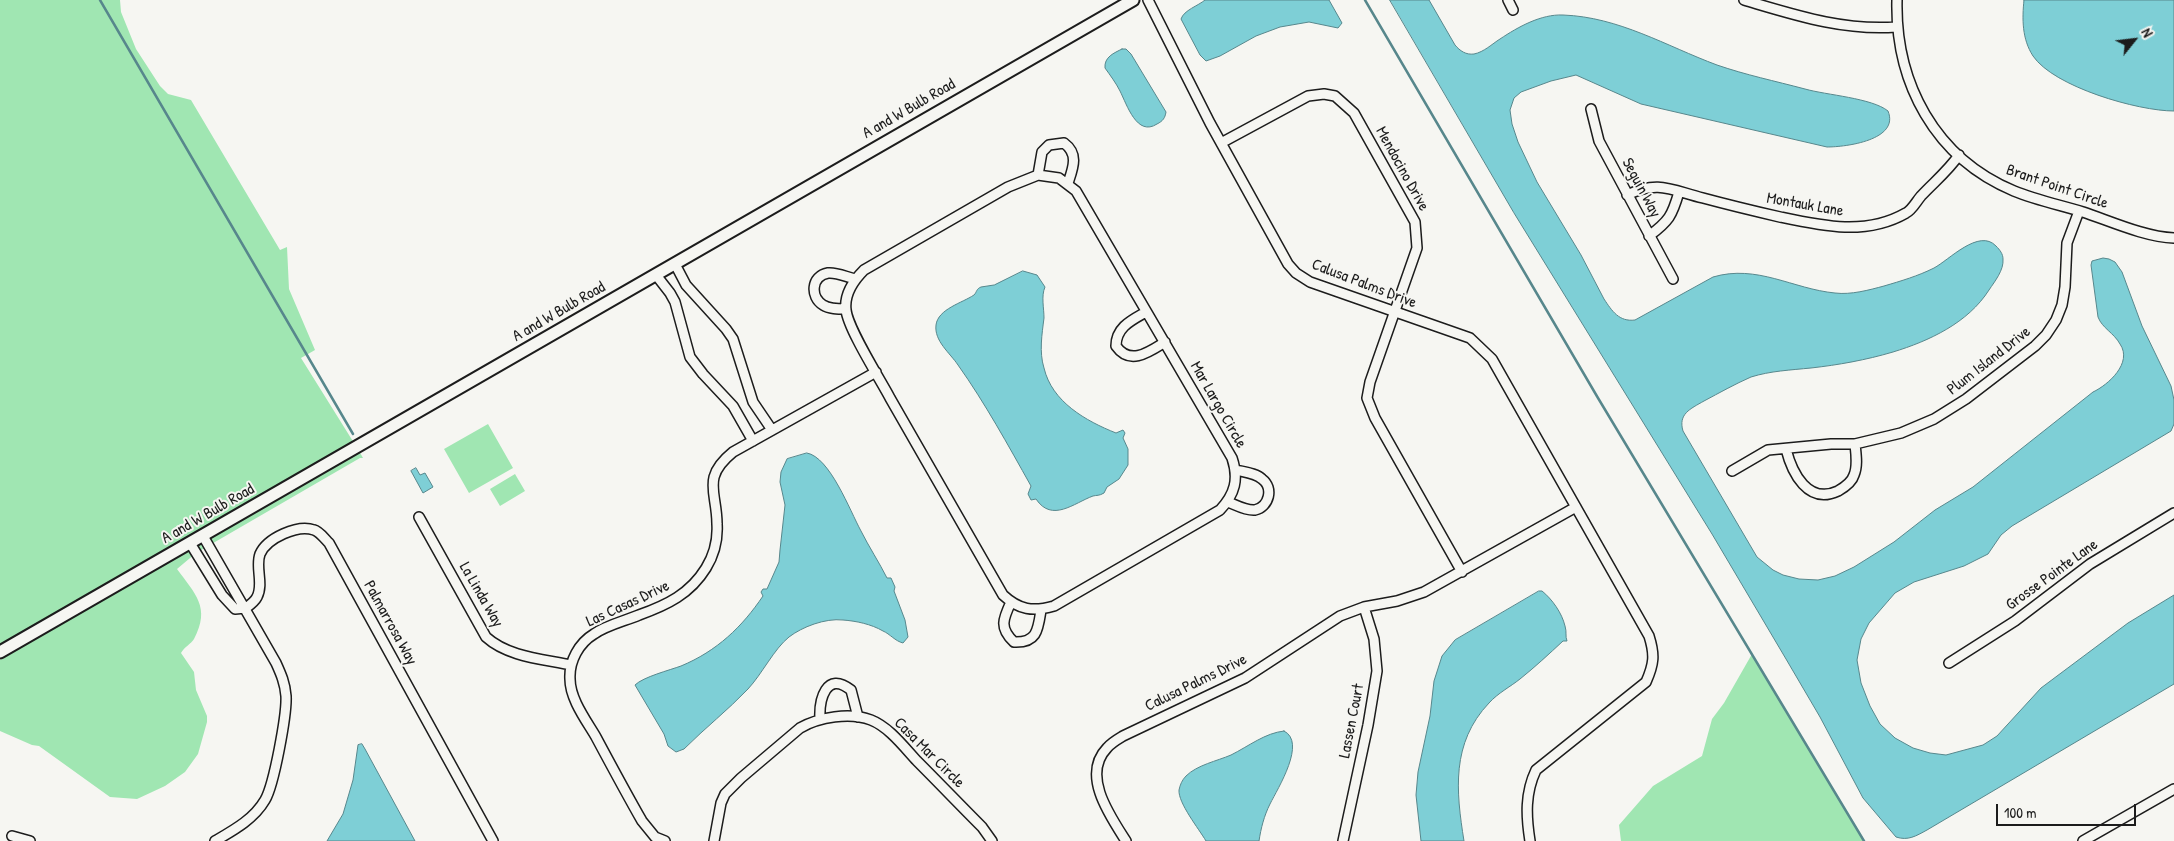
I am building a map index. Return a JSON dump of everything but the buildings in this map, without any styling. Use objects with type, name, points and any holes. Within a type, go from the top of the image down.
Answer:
[{"type":"street","name":"A and W Bulb Road","points":[[0,652],[1133,0]]},
{"type":"street","name":"Calusa Palms Drive","points":[[1148,0],[1221,142],[1288,264],[1296,273],[1310,282],[1470,338],[1479,345],[1492,359],[1649,636],[1654,652],[1652,668],[1646,682],[1536,770],[1530,781],[1527,796],[1530,841]]},
{"type":"street","points":[[1508,0],[1513,10]]},
{"type":"street","points":[[1744,0],[1841,26],[1858,28],[1896,27]]},
{"type":"street","name":"Brant Point Circle","points":[[1897,0],[1896,27],[1904,65],[1918,104],[1938,132],[1959,155],[1984,174],[2015,192],[2165,238],[2174,238]]},
{"type":"street","name":"Mendocino Drive","points":[[1221,142],[1308,96],[1324,94],[1335,96],[1350,109],[1415,222],[1417,248],[1370,382],[1367,398],[1375,418],[1462,572]]},
{"type":"street","name":"Seguin Way","points":[[1591,109],[1599,141],[1673,279]]},
{"type":"street","points":[[1038,175],[1042,152],[1049,144],[1064,143],[1070,147],[1074,157],[1068,183],[1049,175],[1038,175],[1008,187],[864,270],[854,279],[848,290],[846,309],[849,322],[876,372],[1004,595],[1011,602],[1025,609],[1041,610],[1054,606],[1220,510],[1228,502],[1246,509],[1258,509],[1266,503],[1269,493],[1266,483],[1262,478],[1236,470]]},
{"type":"street","name":"Montauk Lane","points":[[1627,195],[1643,188],[1658,186],[1737,208],[1824,226],[1856,228],[1875,225],[1908,212],[1919,198],[1949,169],[1959,155]]},
{"type":"street","name":"Mar Largo Circle","points":[[1068,183],[1076,191],[1232,458],[1236,470],[1234,492],[1228,502]]},
{"type":"street","points":[[1649,236],[1667,222],[1674,209],[1679,192]]},
{"type":"street","name":"Plum Island Drive","points":[[1732,471],[1763,452],[1831,444],[1855,444],[1900,433],[1934,419],[1966,399],[2035,346],[2046,335],[2062,305],[2065,287],[2067,243],[2079,211]]},
{"type":"street","points":[[675,264],[686,285],[733,339],[753,402],[772,430]]},
{"type":"street","points":[[846,309],[824,306],[816,299],[813,289],[817,279],[827,273],[854,279]]},
{"type":"street","points":[[656,275],[670,292],[675,302],[690,357],[733,406],[753,441]]},
{"type":"street","points":[[1146,312],[1120,330],[1116,346],[1128,356],[1134,358],[1149,352],[1165,342]]},
{"type":"street","name":"Las Casas Drive","points":[[571,664],[578,650],[593,634],[668,604],[687,591],[696,582],[708,565],[716,544],[718,523],[712,490],[713,479],[718,468],[733,452],[876,372]]},
{"type":"street","points":[[1786,449],[1791,467],[1801,483],[1817,493],[1834,492],[1847,485],[1855,474],[1855,444]]},
{"type":"street","name":"Calusa Palms Drive","points":[[1126,841],[1103,800],[1096,782],[1097,765],[1106,748],[1123,736],[1161,716],[1244,678],[1340,616],[1364,607],[1397,601],[1424,592],[1576,507]]},
{"type":"street","name":"Grosse Pointe Lane","points":[[1949,663],[2015,621],[2090,564],[2174,513]]},
{"type":"street","name":"La Linda Way","points":[[419,517],[486,637],[495,645],[506,650],[571,664]]},
{"type":"street","name":"Palmarrosa Way","points":[[246,608],[257,597],[260,588],[260,554],[267,545],[285,533],[298,528],[316,530],[329,543],[493,841]]},
{"type":"street","points":[[202,536],[246,608],[276,663],[284,681],[286,698],[273,781],[265,800],[252,816],[215,841]]},
{"type":"street","points":[[190,543],[222,595],[235,609],[246,608]]},
{"type":"street","points":[[1011,602],[1003,624],[1005,634],[1014,642],[1025,642],[1034,636],[1039,625],[1041,610]]},
{"type":"street","name":"Lassen Court","points":[[1343,841],[1368,725],[1377,671],[1374,639],[1364,607]]},
{"type":"street","points":[[571,664],[569,680],[577,703],[642,820],[655,837],[665,841]]},
{"type":"street","points":[[820,719],[823,693],[836,684],[843,685],[851,690],[858,717]]},
{"type":"street","name":"Casa Mar Circle","points":[[714,841],[722,803],[732,786],[800,728],[820,719],[858,717],[870,719],[889,732],[982,827],[992,841]]},
{"type":"street","points":[[2089,839],[2174,789]]},
{"type":"street","points":[[12,836],[30,841]]},
{"type":"green space","points":[[0,0],[120,0],[121,12],[136,49],[160,86],[168,94],[191,100],[280,250],[287,247],[289,289],[315,350],[301,358],[354,443],[0,647]]},
{"type":"green space","points":[[488,424],[513,468],[469,493],[444,449]]},
{"type":"green space","points":[[359,451],[363,458],[196,553],[177,569],[195,594],[201,609],[199,628],[194,639],[181,653],[194,672],[196,690],[207,716],[198,754],[185,772],[165,786],[137,799],[110,797],[39,746],[32,745],[0,731],[0,660]]},
{"type":"green space","points":[[515,474],[525,491],[500,506],[490,489]]},
{"type":"green space","points":[[1752,654],[1865,841],[1621,841],[1619,825],[1653,786],[1702,756],[1712,719],[1724,703]]},
{"type":"water","points":[[1205,0],[1329,0],[1342,23],[1338,28],[1309,22],[1280,27],[1256,36],[1220,56],[1206,61],[1200,55],[1181,19],[1188,11]]},
{"type":"water","points":[[1390,0],[1429,0],[1455,45],[1461,51],[1468,54],[1481,52],[1514,30],[1538,19],[1555,15],[1584,17],[1623,27],[1728,69],[1814,91],[1860,100],[1888,111],[1890,121],[1886,129],[1879,135],[1858,143],[1827,147],[1641,104],[1576,75],[1551,81],[1521,92],[1514,98],[1510,110],[1518,142],[1537,182],[1581,255],[1604,299],[1620,317],[1635,320],[1713,277],[1729,274],[1745,273],[1760,275],[1820,291],[1835,293],[1860,292],[1903,280],[1934,268],[1973,243],[1989,241],[2000,251],[2003,259],[2001,271],[1980,302],[1959,321],[1934,336],[1907,348],[1862,360],[1773,372],[1751,377],[1699,404],[1686,413],[1682,420],[1683,431],[1757,557],[1773,570],[1783,575],[1799,579],[1818,580],[1835,576],[1854,567],[1894,542],[1935,510],[1973,487],[2112,379],[2121,366],[2123,351],[2120,344],[2098,317],[2091,265],[2092,261],[2103,258],[2115,262],[2122,272],[2142,326],[2171,386],[2174,400],[2174,424],[2171,431],[2012,526],[2001,535],[1988,554],[1964,566],[1914,582],[1895,593],[1869,623],[1861,639],[1857,660],[1861,683],[1870,706],[1880,724],[1895,738],[1913,748],[1946,755],[1983,745],[1997,736],[2041,688],[2128,623],[2174,595],[2174,684],[1927,830],[1908,838],[1896,837],[1863,798],[1820,717],[1712,534],[1514,213]]},
{"type":"water","points":[[2024,0],[2174,0],[2174,111],[2140,107],[2098,95],[2059,78],[2044,67],[2033,56],[2027,43],[2023,22]]},
{"type":"water","points":[[1122,49],[1126,49],[1131,54],[1166,112],[1161,122],[1150,127],[1138,123],[1134,118],[1105,68],[1108,58]]},
{"type":"water","points":[[1023,271],[1037,275],[1045,287],[1041,343],[1042,356],[1048,380],[1054,391],[1072,409],[1093,423],[1116,433],[1123,430],[1125,433],[1123,438],[1128,449],[1128,465],[1119,479],[1107,487],[1104,493],[1063,509],[1049,510],[1036,499],[1031,500],[1028,494],[1031,486],[978,394],[940,342],[936,331],[938,319],[951,307],[974,295],[981,287],[994,285]]},
{"type":"water","points":[[807,453],[824,464],[831,474],[887,578],[891,578],[905,620],[908,637],[903,643],[874,626],[843,620],[829,620],[800,630],[784,642],[740,697],[684,749],[676,752],[668,746],[664,734],[635,685],[644,679],[681,666],[706,653],[728,637],[755,607],[763,596],[761,592],[763,589],[767,589],[779,562],[785,505],[780,482],[781,472],[787,459]]},
{"type":"water","points":[[416,468],[420,475],[425,473],[433,487],[423,493],[411,471]]},
{"type":"water","points":[[1539,591],[1546,594],[1559,611],[1564,621],[1567,641],[1563,641],[1526,674],[1493,699],[1477,718],[1468,734],[1462,751],[1458,786],[1464,841],[1421,841],[1416,795],[1418,772],[1430,716],[1434,681],[1442,656],[1455,640]]},
{"type":"water","points":[[1284,731],[1290,737],[1293,745],[1292,755],[1289,766],[1266,813],[1259,841],[1206,841],[1182,802],[1179,790],[1183,779],[1201,766],[1231,755],[1264,737]]},
{"type":"water","points":[[362,744],[415,841],[327,841],[343,814],[353,780],[358,745]]},
{"type":"waterway","points":[[100,0],[353,434]]},
{"type":"waterway","points":[[1365,0],[1598,398],[1864,841]]}]
